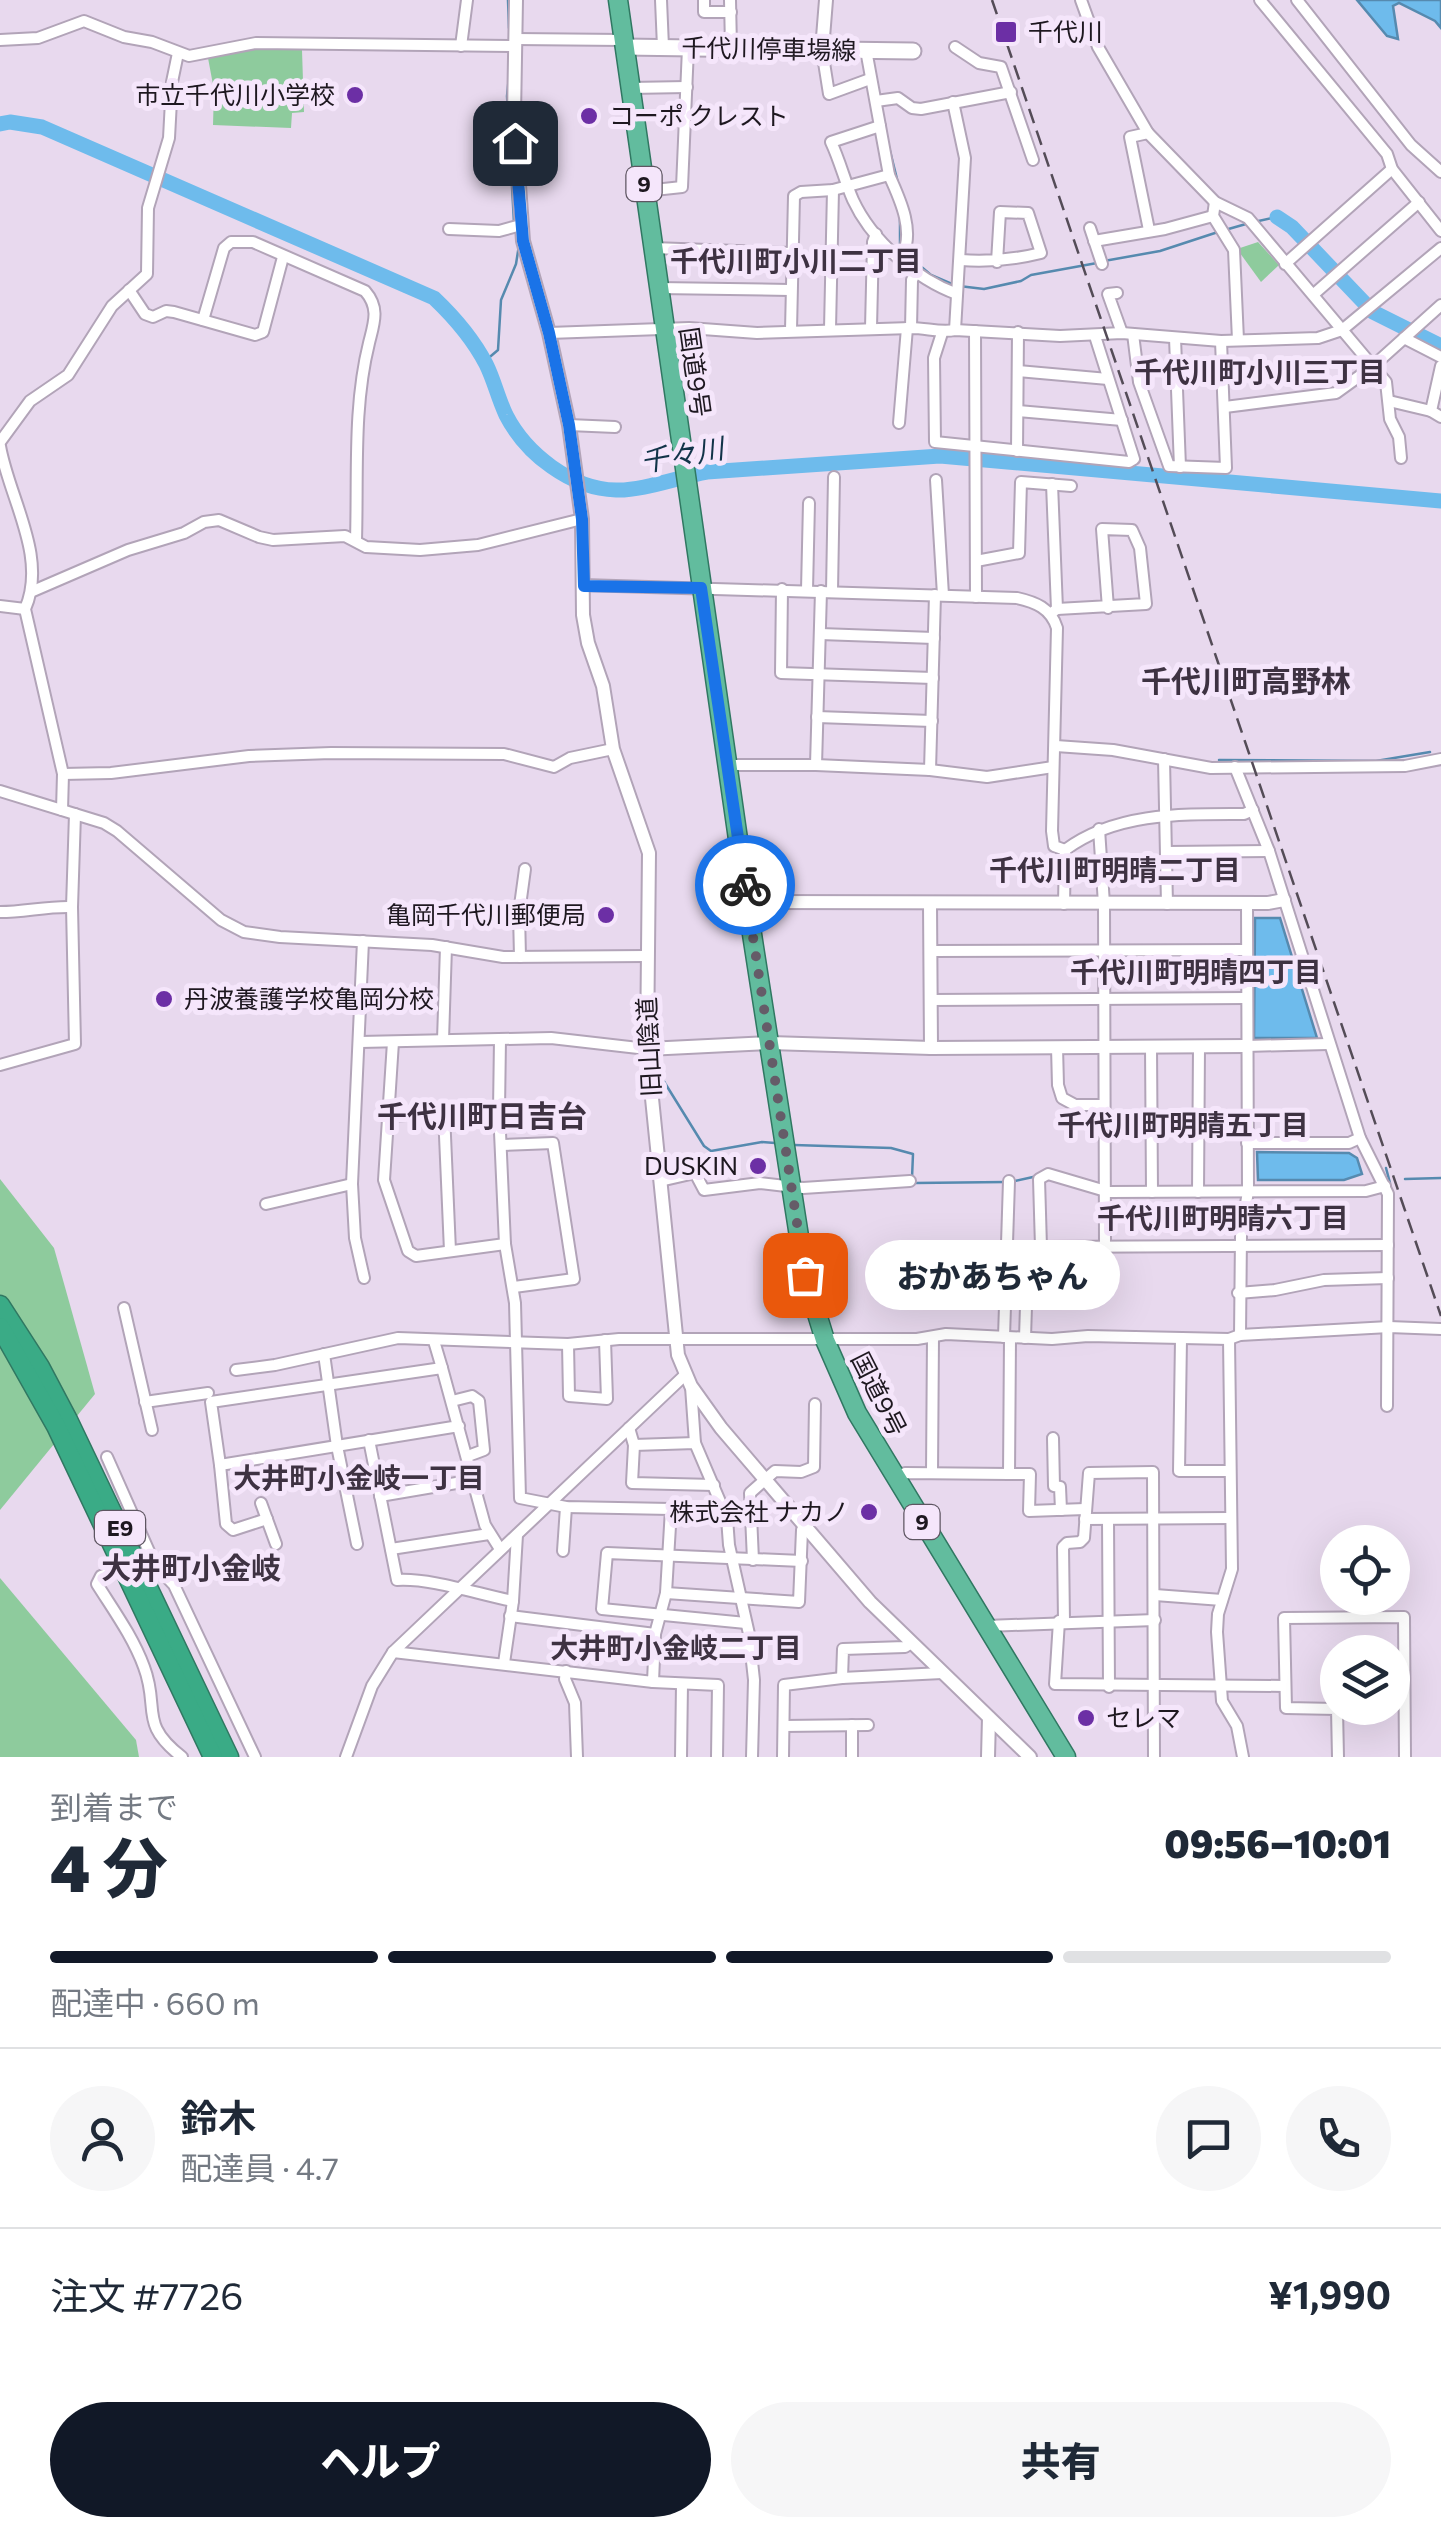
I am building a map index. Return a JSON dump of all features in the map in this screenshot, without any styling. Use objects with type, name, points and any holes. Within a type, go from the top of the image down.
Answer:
[{"type":"highway","name":"国道9号","points":[[618,0],[747,902],[805,1275],[825,1340],[857,1413],[1066,1757]]},
{"type":"highway","name":"E9","points":[[0,1304],[68,1420],[228,1757]]},
{"type":"highway","name":"E9","points":[[0,1327],[70,1452],[213,1757]]},
{"type":"main road","name":"千代川停車場線","points":[[624,43],[688,48],[914,51]]},
{"type":"street","points":[[461,46],[466,0]]},
{"type":"street","name":"旧山陰道","points":[[516,0],[512,44],[521,225],[569,425],[582,519],[583,615],[603,686],[612,749],[649,853],[646,1049],[674,1341],[688,1380],[721,1428],[870,1602],[1030,1757]]},
{"type":"street","points":[[661,0],[663,47]]},
{"type":"street","points":[[704,0],[704,12],[731,6],[731,47]]},
{"type":"street","points":[[826,0],[822,50],[830,94],[870,80]]},
{"type":"street","points":[[1081,0],[1098,47],[1148,133],[1214,202],[1248,218],[1386,382],[1390,419],[1400,437],[1401,458]]},
{"type":"street","points":[[1260,0],[1387,154],[1392,169],[1441,231]]},
{"type":"street","points":[[1296,0],[1411,145],[1441,172]]},
{"type":"street","points":[[0,40],[38,38],[84,21],[124,38],[196,56],[256,43],[624,43]]},
{"type":"street","points":[[955,47],[979,63],[998,64],[1033,160]]},
{"type":"street","points":[[645,191],[682,188],[688,48]]},
{"type":"street","points":[[866,50],[889,176],[904,208],[905,251],[901,258]]},
{"type":"street","points":[[62,810],[63,774],[24,609],[33,591],[33,578],[19,503],[0,444],[30,400],[68,375],[112,306],[147,274],[148,208],[169,138],[178,53]]},
{"type":"street","points":[[630,88],[687,87]]},
{"type":"street","points":[[876,101],[898,98],[921,109],[1011,92]]},
{"type":"street","points":[[953,102],[965,158],[956,330]]},
{"type":"street","points":[[880,126],[831,142],[852,199],[876,234],[916,272],[957,294]]},
{"type":"street","points":[[1148,133],[1130,137],[1149,230]]},
{"type":"street","points":[[1285,264],[1392,169]]},
{"type":"street","points":[[791,330],[794,196],[889,176]]},
{"type":"street","points":[[830,329],[834,190]]},
{"type":"street","points":[[1214,202],[1213,216],[1234,250],[1238,340]]},
{"type":"street","points":[[1314,294],[1419,202]]},
{"type":"street","points":[[961,260],[997,262],[1041,253],[1028,212],[1000,212],[997,262]]},
{"type":"street","points":[[1094,241],[1213,216]]},
{"type":"street","points":[[449,228],[500,231],[521,225]]},
{"type":"street","points":[[1090,228],[1101,262]]},
{"type":"street","points":[[871,328],[876,234]]},
{"type":"street","points":[[204,320],[224,248],[231,242],[253,242],[365,291],[376,308],[359,390],[356,540]]},
{"type":"street","points":[[653,248],[791,252]]},
{"type":"street","points":[[549,333],[689,328],[756,333],[930,328],[942,333],[956,330],[1127,334],[1221,341],[1318,338],[1342,330],[1441,248]]},
{"type":"street","points":[[130,290],[145,314],[152,317],[174,312],[256,335],[263,332],[283,256]]},
{"type":"street","points":[[899,423],[912,280],[916,272]]},
{"type":"street","points":[[658,288],[790,290]]},
{"type":"street","points":[[1116,293],[1108,294],[1127,334],[1138,382],[1169,466],[1226,468],[1221,341]]},
{"type":"street","points":[[1225,408],[1336,393],[1440,308]]},
{"type":"street","points":[[975,331],[976,596]]},
{"type":"street","points":[[1017,451],[1018,332]]},
{"type":"street","points":[[942,333],[934,358],[934,442],[1129,462],[1134,459],[1094,336]]},
{"type":"street","points":[[1175,338],[1180,467]]},
{"type":"street","points":[[1404,338],[1441,357]]},
{"type":"street","points":[[1389,402],[1436,414],[1441,366]]},
{"type":"street","points":[[1018,371],[1108,379]]},
{"type":"street","points":[[1018,412],[1122,420]]},
{"type":"street","points":[[569,425],[614,427]]},
{"type":"street","points":[[816,765],[820,634],[827,591],[834,477]]},
{"type":"street","points":[[930,770],[939,595],[936,480]]},
{"type":"street","points":[[976,561],[1019,553],[1021,482],[1072,486]]},
{"type":"street","points":[[1052,484],[1057,628],[1052,831],[1054,846],[1064,850]]},
{"type":"street","points":[[808,590],[809,504]]},
{"type":"street","points":[[33,591],[128,550],[219,520],[272,540],[329,535],[356,540],[366,547],[454,548],[582,519]]},
{"type":"street","points":[[584,586],[1017,598],[1054,611],[1108,608],[1146,604],[1140,548],[1132,530],[1102,528],[1108,608]]},
{"type":"street","points":[[782,590],[780,673],[933,678]]},
{"type":"street","points":[[1,603],[24,609]]},
{"type":"street","points":[[820,634],[934,638]]},
{"type":"street","points":[[817,717],[932,721]]},
{"type":"street","points":[[1056,746],[1113,750],[1211,768],[1405,766],[1441,759]]},
{"type":"street","points":[[63,774],[112,773],[249,756],[331,753],[504,754],[554,767],[570,758],[612,749]]},
{"type":"street","points":[[1164,759],[1167,904]]},
{"type":"street","points":[[727,765],[930,770],[987,777],[1053,767]]},
{"type":"street","points":[[1234,767],[1269,851],[1360,1138],[1388,1194],[1388,1406]]},
{"type":"street","points":[[0,792],[117,830],[232,928],[280,937],[446,947],[520,958],[646,956]]},
{"type":"street","points":[[1064,850],[1099,829],[1168,815],[1244,814],[1253,810]]},
{"type":"street","points":[[0,1065],[76,1044],[72,907],[76,814]]},
{"type":"street","points":[[1099,829],[1104,904],[1105,1246]]},
{"type":"street","points":[[1064,850],[1064,904]]},
{"type":"street","points":[[1168,852],[1269,851]]},
{"type":"street","points":[[520,958],[519,913],[525,870]]},
{"type":"street","points":[[747,902],[1167,904],[1284,900]]},
{"type":"street","points":[[1243,1757],[1239,1732],[1225,1710],[1220,1686],[1217,1632],[1232,1569],[1228,1471],[1234,1337],[1248,1192],[1247,903]]},
{"type":"street","points":[[930,904],[931,1048]]},
{"type":"street","points":[[0,912],[24,912],[42,906],[72,907]]},
{"type":"street","points":[[363,941],[352,1184],[355,1238],[364,1278]]},
{"type":"street","points":[[442,1040],[446,947]]},
{"type":"street","points":[[930,951],[1246,950]]},
{"type":"street","points":[[931,1000],[1246,998]]},
{"type":"street","points":[[360,1042],[551,1038],[646,1049],[770,1043],[931,1048],[1328,1044]]},
{"type":"street","points":[[500,1039],[498,1110],[505,1244],[514,1286],[520,1498],[566,1507],[671,1510],[666,1593],[655,1634],[654,1682]]},
{"type":"street","points":[[393,1042],[384,1180],[408,1251],[416,1256],[505,1244]]},
{"type":"street","points":[[1198,1046],[1198,1192]]},
{"type":"street","points":[[1057,1047],[1062,1098],[1076,1106],[1103,1106]]},
{"type":"street","points":[[1152,1047],[1152,1192]]},
{"type":"street","points":[[387,1116],[498,1110]]},
{"type":"street","points":[[444,1113],[450,1251]]},
{"type":"street","points":[[1247,1143],[1349,1143],[1360,1138]]},
{"type":"street","points":[[501,1146],[553,1143],[574,1279],[514,1286]]},
{"type":"street","points":[[660,1181],[695,1174],[704,1190],[716,1192],[760,1184],[910,1181]]},
{"type":"street","points":[[1026,1338],[1026,1272],[1040,1247],[1039,1179],[1048,1174],[1104,1191],[1366,1191],[1384,1186]]},
{"type":"street","points":[[1009,1181],[1009,1474]]},
{"type":"street","points":[[266,1204],[352,1184]]},
{"type":"street","points":[[1040,1247],[1388,1245]]},
{"type":"street","points":[[1238,1293],[1324,1280],[1388,1278]]},
{"type":"street","points":[[124,1308],[152,1430]]},
{"type":"street","points":[[236,1370],[398,1338],[568,1344],[605,1340],[932,1336],[1180,1338],[1389,1327],[1441,1329]]},
{"type":"street","points":[[932,1336],[932,1472]]},
{"type":"street","points":[[1180,1338],[1179,1471],[1228,1471]]},
{"type":"street","points":[[568,1344],[569,1396],[606,1398],[605,1340]]},
{"type":"street","points":[[434,1341],[489,1534],[500,1550]]},
{"type":"street","points":[[324,1354],[357,1544]]},
{"type":"street","points":[[146,1402],[328,1386],[442,1368]]},
{"type":"street","points":[[207,1376],[226,1524],[232,1530],[267,1519]]},
{"type":"street","points":[[346,1757],[372,1686],[393,1652],[630,1428],[688,1380]]},
{"type":"street","points":[[688,1380],[695,1443],[727,1518],[752,1649],[752,1757]]},
{"type":"street","points":[[452,1402],[472,1396],[479,1402],[486,1443],[484,1450],[468,1456]]},
{"type":"street","points":[[752,1560],[750,1493],[775,1471],[801,1472],[814,1467],[815,1404]]},
{"type":"street","points":[[220,1465],[459,1426]]},
{"type":"street","points":[[630,1428],[634,1446],[632,1484],[714,1485]]},
{"type":"street","points":[[1053,1438],[1054,1486]]},
{"type":"street","points":[[370,1440],[397,1580],[428,1580],[512,1601]]},
{"type":"street","points":[[634,1446],[695,1443]]},
{"type":"street","points":[[107,1458],[155,1565],[174,1585],[255,1757]]},
{"type":"street","points":[[894,1477],[932,1472],[1030,1474],[1029,1510],[1060,1510],[1108,1519],[1230,1518]]},
{"type":"street","points":[[1154,1757],[1156,1687],[1153,1472],[1090,1473],[1084,1538],[1064,1546],[1055,1684],[1156,1687],[1284,1686]]},
{"type":"street","points":[[380,1496],[474,1480]]},
{"type":"street","points":[[1030,1487],[1060,1486],[1060,1510]]},
{"type":"street","points":[[260,1502],[276,1544]]},
{"type":"street","points":[[563,1552],[566,1507]]},
{"type":"street","points":[[1108,1519],[1109,1686]]},
{"type":"street","points":[[666,1593],[799,1602],[805,1526]]},
{"type":"street","points":[[391,1550],[489,1534]]},
{"type":"street","points":[[504,1663],[517,1534]]},
{"type":"street","points":[[746,1623],[602,1609],[607,1552],[802,1561]]},
{"type":"street","points":[[110,1573],[101,1576],[97,1584],[146,1670],[155,1729],[162,1741],[182,1757]]},
{"type":"street","points":[[1155,1595],[1222,1600]]},
{"type":"street","points":[[510,1616],[655,1634]]},
{"type":"street","points":[[1338,1757],[1337,1709],[1286,1708],[1284,1618],[1404,1616],[1405,1757]]},
{"type":"street","points":[[985,1626],[1155,1620]]},
{"type":"street","points":[[842,1678],[843,1650],[905,1647],[911,1643]]},
{"type":"street","points":[[699,1647],[752,1649]]},
{"type":"street","points":[[393,1652],[718,1686],[716,1757]]},
{"type":"street","points":[[566,1671],[565,1679],[575,1703],[577,1757]]},
{"type":"street","points":[[783,1757],[784,1685],[942,1673]]},
{"type":"street","points":[[682,1684],[682,1757]]},
{"type":"street","points":[[988,1757],[989,1718]]},
{"type":"street","points":[[852,1725],[852,1757]]},
{"type":"street","points":[[784,1726],[868,1725]]},
{"type":"green space","points":[[226,50],[302,50],[304,112],[292,113],[291,128],[213,125],[214,90],[208,58]]},
{"type":"green space","points":[[1258,242],[1279,265],[1261,282],[1237,249]]},
{"type":"green space","points":[[0,1179],[54,1248],[95,1394],[0,1510]]},
{"type":"green space","points":[[0,1578],[136,1740],[139,1757],[0,1757]]},
{"type":"water","points":[[1357,0],[1441,0],[1441,28],[1399,3],[1393,6],[1398,39],[1387,36]]},
{"type":"water","points":[[1255,918],[1280,918],[1317,1038],[1254,1038]]},
{"type":"water","points":[[1257,1152],[1349,1153],[1357,1158],[1362,1174],[1344,1180],[1258,1180]]},
{"type":"waterway","points":[[508,0],[509,28]]},
{"type":"waterway","points":[[509,76],[514,223]]},
{"type":"waterway","name":"千々川","points":[[0,124],[42,127],[434,298],[481,355],[506,415],[525,443],[552,467],[599,488],[637,488],[707,472],[940,456],[1441,501]]},
{"type":"waterway","points":[[889,147],[899,187]]},
{"type":"waterway","points":[[900,215],[900,247]]},
{"type":"waterway","points":[[1254,222],[1277,217]]},
{"type":"waterway","points":[[1277,217],[1292,227],[1373,312],[1441,346]]},
{"type":"waterway","points":[[1225,230],[1246,224]]},
{"type":"waterway","points":[[1104,261],[1160,251],[1218,232]]},
{"type":"waterway","points":[[485,361],[498,350],[501,300],[516,264],[519,245]]},
{"type":"waterway","points":[[905,253],[931,275],[952,284]]},
{"type":"waterway","points":[[959,286],[984,289],[1031,275],[1097,263]]},
{"type":"waterway","points":[[1219,760],[1376,761],[1430,752]]},
{"type":"waterway","points":[[655,1067],[704,1146],[711,1151],[775,1143]]},
{"type":"waterway","points":[[794,1145],[891,1148],[913,1154],[912,1178]]},
{"type":"waterway","points":[[1386,1168],[1390,1183]]},
{"type":"waterway","points":[[1015,1181],[1033,1177]]},
{"type":"waterway","points":[[1405,1179],[1441,1178]]},
{"type":"waterway","points":[[915,1183],[1006,1182]]},
{"type":"railway","points":[[992,0],[1441,1316]]},
{"type":"way so far","points":[[745,885],[805,1275]]},
{"type":"place","name":"千代川","points":[[1006,32]]},
{"type":"place","name":"市立千代川小学校","points":[[355,95]]},
{"type":"place","name":"コーポ クレスト","points":[[589,116]]},
{"type":"place","name":"亀岡千代川郵便局","points":[[606,915]]},
{"type":"place","name":"丹波養護学校亀岡分校","points":[[164,999]]},
{"type":"place","name":"DUSKIN","points":[[758,1166]]},
{"type":"place","name":"おかあちゃん","points":[[805,1275]]},
{"type":"place","name":"株式会社 ナカノ","points":[[869,1512]]},
{"type":"place","name":"セレマ","points":[[1086,1718]]},
{"type":"district","name":"千代川町小川二丁目","points":[[796,261]]},
{"type":"district","name":"千代川町小川三丁目","points":[[1260,372]]},
{"type":"district","name":"千代川町高野林","points":[[1246,682]]},
{"type":"district","name":"千代川町明晴二丁目","points":[[1115,870]]},
{"type":"district","name":"千代川町明晴四丁目","points":[[1196,972]]},
{"type":"district","name":"千代川町日吉台","points":[[482,1117]]},
{"type":"district","name":"千代川町明晴五丁目","points":[[1183,1125]]},
{"type":"district","name":"千代川町明晴六丁目","points":[[1223,1218]]},
{"type":"district","name":"大井町小金岐一丁目","points":[[359,1478]]},
{"type":"district","name":"大井町小金岐","points":[[191,1569]]},
{"type":"district","name":"大井町小金岐二丁目","points":[[676,1648]]},
{"type":"route","points":[[515,143],[523,241],[569,425],[582,519],[584,586],[701,588],[745,885]]}]
